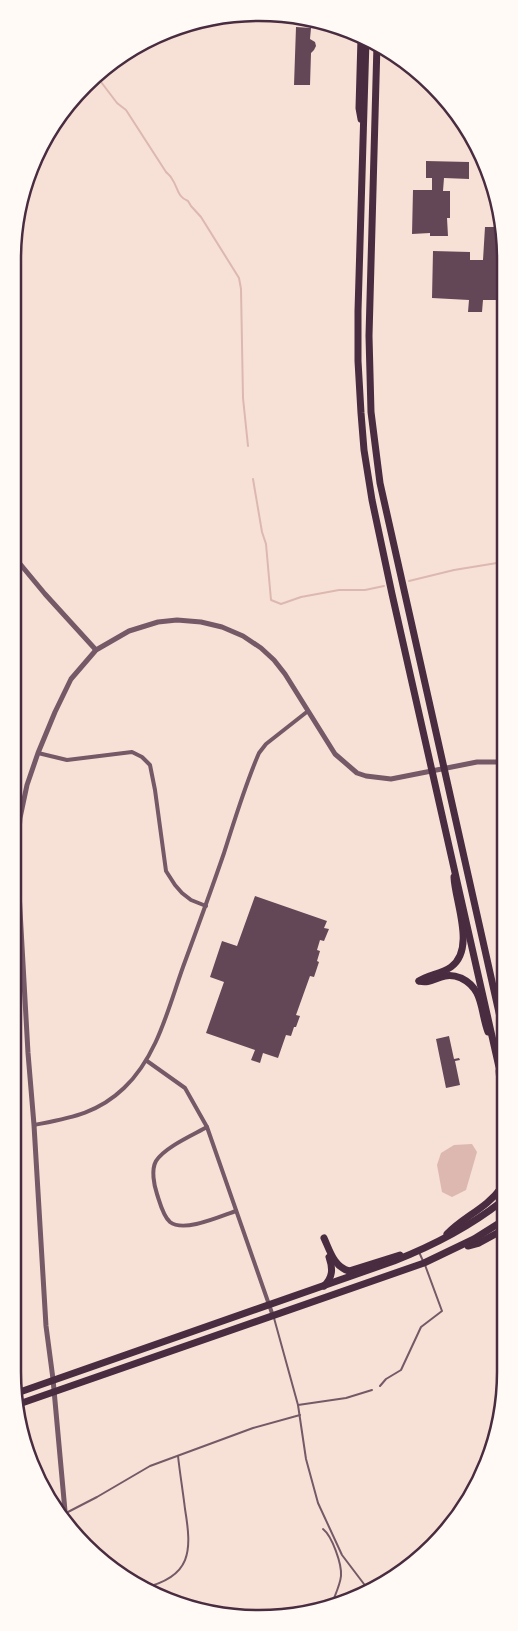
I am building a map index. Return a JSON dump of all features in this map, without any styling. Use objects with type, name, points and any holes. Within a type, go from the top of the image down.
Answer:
[{"type":"highway","points":[[361,44],[359,108],[364,133]]},
{"type":"highway","points":[[366,47],[358,361],[362,422],[372,500],[497,1055]]},
{"type":"highway","points":[[377,52],[369,326],[371,412],[386,516],[497,1004]]},
{"type":"highway","points":[[452,852],[455,891],[463,931],[462,947],[458,959],[450,968],[419,981],[426,983],[451,975],[462,979],[474,987],[477,991],[485,1025],[497,1057]]},
{"type":"highway","points":[[442,1240],[455,1225],[480,1209],[497,1192]]},
{"type":"highway","points":[[22,1391],[419,1252],[461,1229],[497,1205]]},
{"type":"highway","points":[[23,1403],[424,1263],[474,1239],[497,1225]]},
{"type":"highway","points":[[453,1250],[479,1242],[497,1233]]},
{"type":"highway","points":[[324,1286],[332,1273],[324,1238],[336,1263],[342,1269],[349,1271],[387,1258],[419,1252]]},
{"type":"street","points":[[21,565],[96,650]]},
{"type":"street","points":[[21,813],[27,785],[38,753],[62,695],[71,679],[96,650],[130,631],[158,622],[188,620],[222,627],[243,636],[261,648],[285,674],[335,754],[357,773],[375,778],[391,779],[477,762],[497,762]]},
{"type":"street","points":[[34,1125],[74,1117],[94,1109],[114,1097],[147,1061],[206,906],[258,753],[266,744],[308,711]]},
{"type":"street","points":[[38,753],[66,760],[132,752],[142,757],[150,765],[166,871],[174,885],[182,893],[191,900],[206,906]]},
{"type":"street","points":[[21,953],[46,1326],[53,1379],[65,1509]]},
{"type":"street","points":[[147,1061],[185,1088],[207,1127],[273,1316]]},
{"type":"street","points":[[207,1127],[166,1151],[156,1161],[153,1171],[156,1192],[166,1217],[171,1223],[177,1225],[191,1226],[236,1211]]},
{"type":"lane","points":[[381,1385],[386,1379],[402,1370],[421,1327],[442,1311],[419,1252]]},
{"type":"lane","points":[[273,1316],[298,1405],[306,1458],[318,1503],[342,1555],[365,1584]]},
{"type":"lane","points":[[298,1405],[346,1398],[372,1390]]},
{"type":"lane","points":[[67,1512],[97,1498],[150,1466],[253,1428],[300,1415]]},
{"type":"lane","points":[[154,1585],[168,1579],[177,1571],[188,1554],[188,1530],[178,1455]]},
{"type":"lane","points":[[323,1530],[332,1541],[336,1551],[341,1575],[334,1597]]},
{"type":"shaded area","points":[[472,1144],[477,1152],[466,1190],[452,1197],[442,1192],[437,1165],[441,1153],[454,1145]]},
{"type":"building","points":[[296,27],[311,28],[310,39],[315,42],[316,46],[311,53],[310,85],[294,85]]},
{"type":"building","points":[[426,161],[469,162],[469,179],[444,178],[443,191],[450,191],[450,218],[447,218],[448,236],[430,236],[430,233],[412,234],[413,190],[432,190],[432,178],[426,178]]},
{"type":"building","points":[[485,227],[495,227],[497,300],[483,300],[482,312],[468,312],[469,300],[432,298],[433,251],[470,252],[470,260],[483,260]]},
{"type":"building","points":[[255,896],[327,921],[324,928],[329,929],[324,941],[320,940],[317,950],[320,951],[317,961],[319,962],[314,977],[310,976],[296,1015],[300,1016],[296,1027],[294,1027],[291,1036],[286,1035],[278,1058],[263,1053],[260,1063],[251,1060],[255,1050],[206,1033],[224,982],[210,977],[222,941],[237,946]]},
{"type":"building","points":[[449,1036],[454,1059],[459,1058],[460,1060],[455,1061],[460,1085],[446,1088],[436,1039]]},
{"type":"waterway","points":[[101,81],[117,103],[126,110],[171,177],[180,194],[201,217],[239,278],[241,289],[243,398],[248,446]]},
{"type":"waterway","points":[[253,479],[262,532],[266,544],[271,600],[281,604],[301,597],[339,590],[365,590],[384,586]]},
{"type":"waterway","points":[[409,581],[454,570],[497,563]]}]
